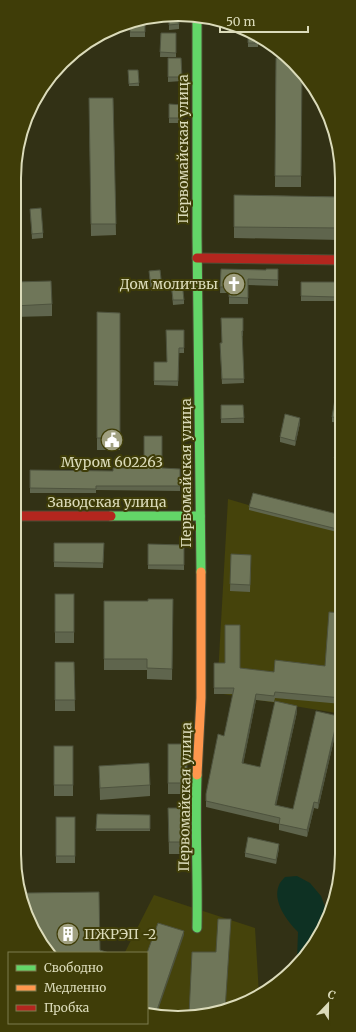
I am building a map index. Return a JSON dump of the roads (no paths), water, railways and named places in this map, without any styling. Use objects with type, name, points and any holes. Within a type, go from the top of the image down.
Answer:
[{"type":"street","name":"Первомайская улица","points":[[197,22],[197,258],[201,698],[196,806],[197,928]]},
{"type":"street","points":[[197,258],[335,260]]},
{"type":"street","name":"Заводская улица","points":[[21,516],[200,516]]},
{"type":"place","name":"Дом молитвы","points":[[234,284]]},
{"type":"place","name":"Муром 602263","points":[[112,440]]},
{"type":"place","name":"ПЖРЭП -2","points":[[68,934]]}]
